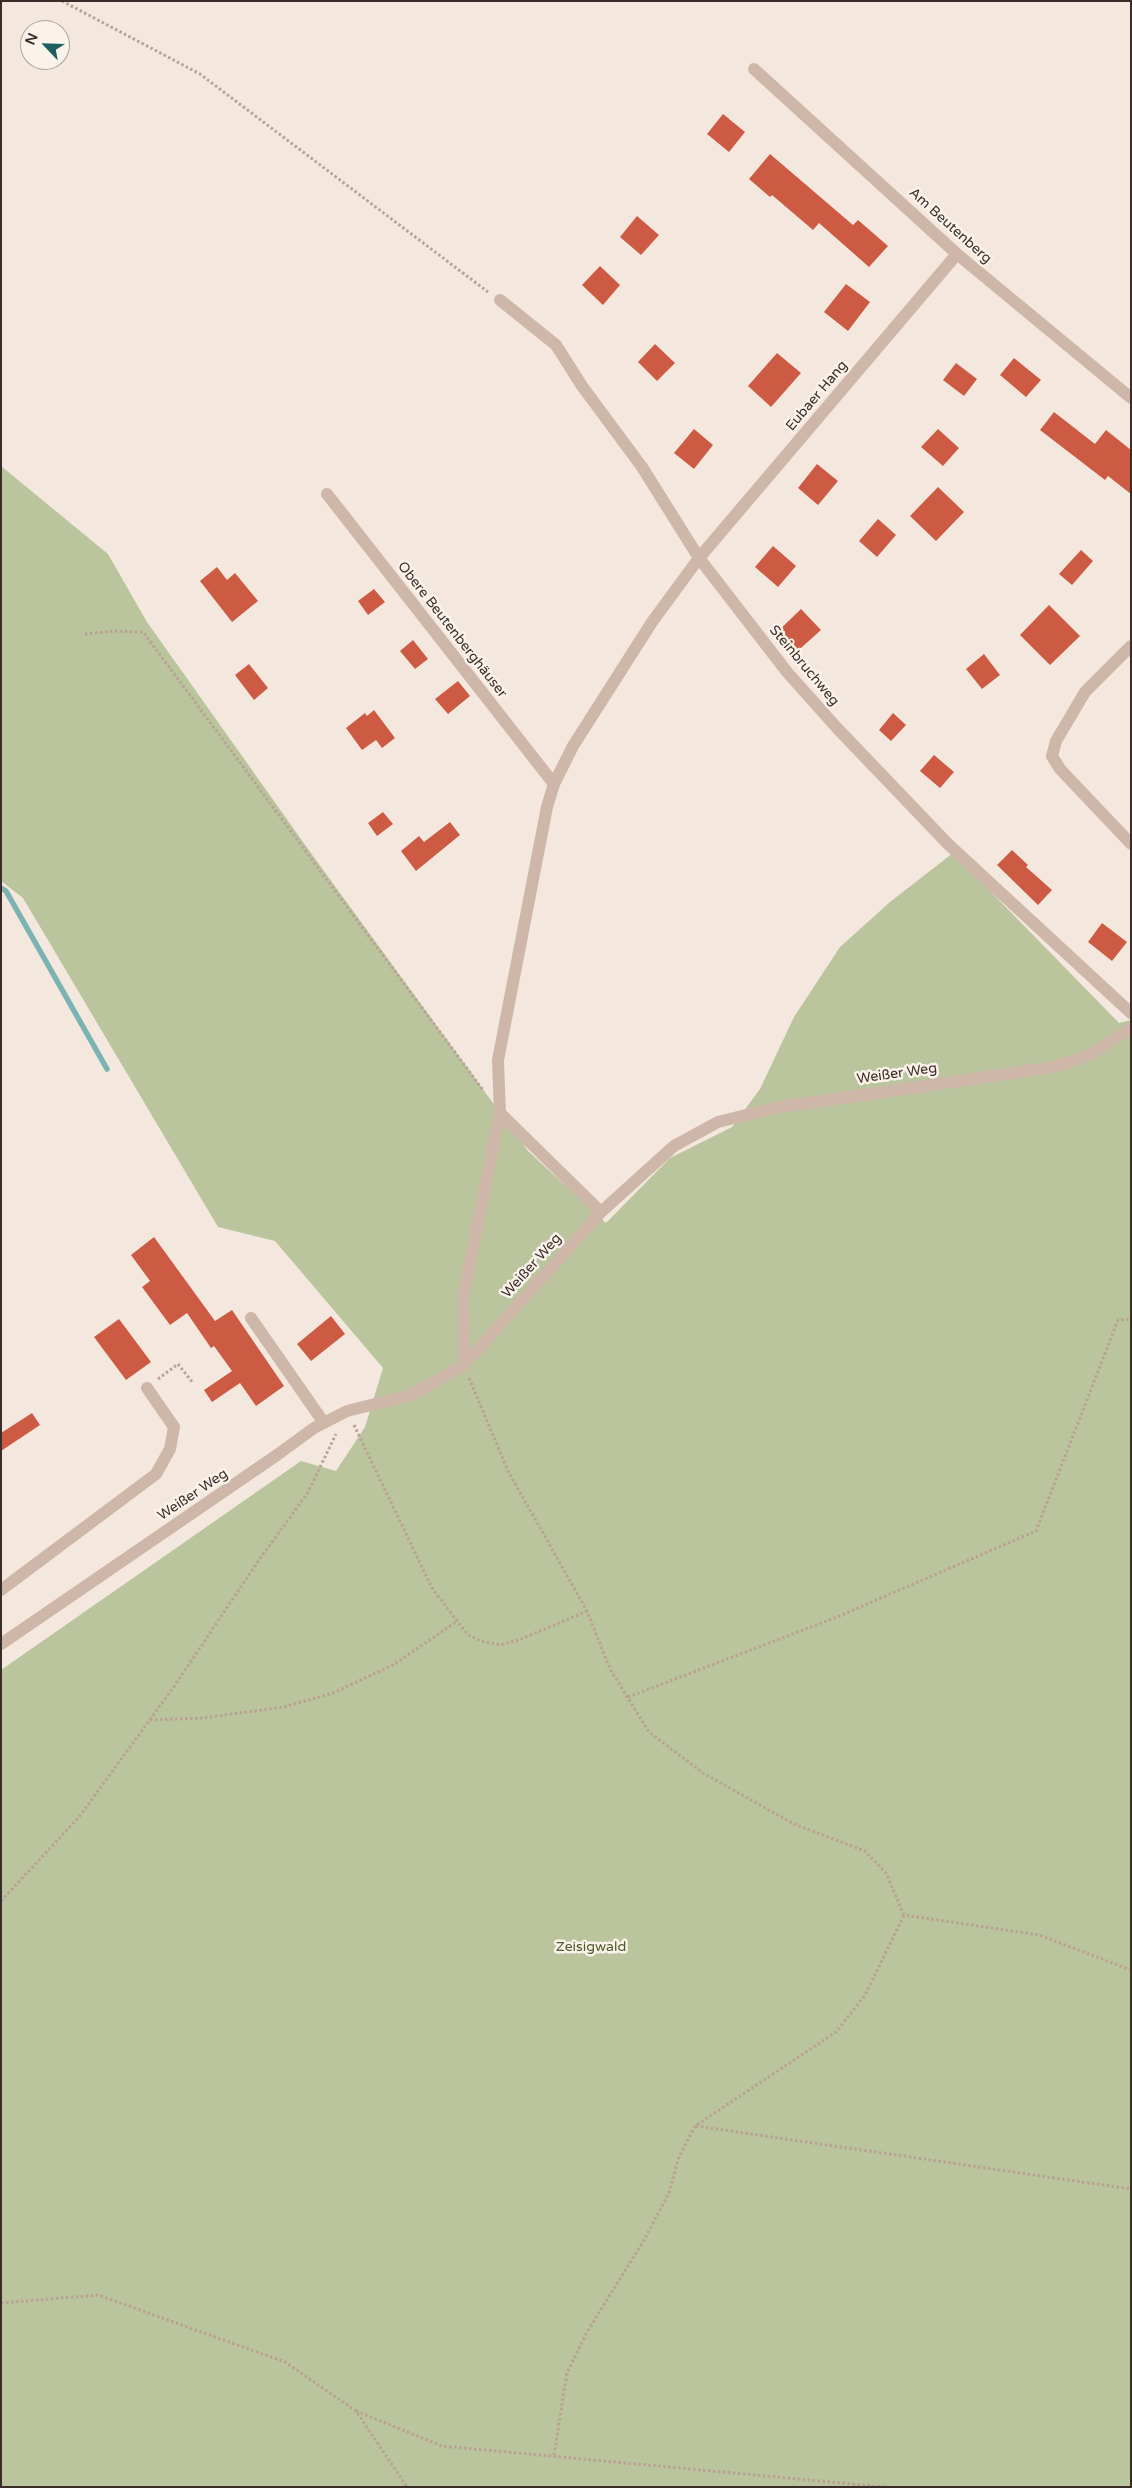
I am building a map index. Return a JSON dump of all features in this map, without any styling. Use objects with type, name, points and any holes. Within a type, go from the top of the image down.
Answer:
[{"type":"street","name":"Am Beutenberg","points":[[754,70],[957,254],[1131,398]]},
{"type":"street","name":"Eubaer Hang","points":[[699,558],[957,254]]},
{"type":"street","name":"Steinbruchweg","points":[[500,300],[556,345],[582,386],[642,467],[699,558],[787,672],[843,735],[948,844],[1131,1013]]},
{"type":"street","name":"Obere Beutenberghäuser","points":[[327,494],[554,784]]},
{"type":"street","points":[[464,1365],[463,1298],[500,1113],[498,1060],[547,807],[554,784],[573,746],[652,622],[699,558]]},
{"type":"street","points":[[1131,646],[1085,692],[1056,741],[1052,756],[1060,769],[1131,844]]},
{"type":"street","name":"Weißer Weg","points":[[1,1644],[324,1423],[347,1411],[411,1395],[464,1365],[601,1212],[674,1146],[718,1122],[774,1108],[1054,1067],[1089,1056],[1131,1028]]},
{"type":"street","points":[[500,1113],[601,1212]]},
{"type":"street","points":[[251,1318],[324,1423]]},
{"type":"street","points":[[1,1590],[156,1474],[170,1449],[174,1427],[146,1388]]},
{"type":"path","points":[[62,1],[200,74],[500,300]]},
{"type":"path","points":[[85,634],[113,631],[142,632],[500,1113]]},
{"type":"path","points":[[628,1697],[837,1617],[1036,1531],[1118,1320],[1131,1319]]},
{"type":"path","points":[[166,1373],[178,1364],[193,1383]]},
{"type":"path","points":[[464,1365],[508,1471],[587,1612],[610,1669],[650,1732],[703,1773],[794,1824],[865,1851],[886,1873],[904,1916],[865,1995],[836,2032],[696,2126],[679,2157],[669,2193],[644,2240],[587,2332],[567,2373],[554,2455]]},
{"type":"path","points":[[347,1411],[432,1588],[467,1634],[500,1645],[519,1640],[587,1612]]},
{"type":"path","points":[[1,1901],[79,1817],[150,1720],[260,1557],[307,1494],[347,1411]]},
{"type":"path","points":[[150,1720],[203,1718],[284,1707],[333,1693],[393,1664],[456,1622]]},
{"type":"path","points":[[904,1916],[1039,1935],[1131,1970]]},
{"type":"path","points":[[696,2126],[1131,2189]]},
{"type":"path","points":[[1,2303],[98,2295],[284,2362],[356,2411],[442,2446],[885,2487]]},
{"type":"path","points":[[356,2411],[407,2487]]},
{"type":"green space","name":"Zeisigwald","points":[[1,466],[108,554],[147,622],[313,856],[528,1151],[606,1223],[670,1158],[732,1127],[760,1089],[794,1017],[840,947],[890,902],[953,853],[1119,1023],[1131,1020],[1131,2487],[1,2487],[1,1670],[301,1461],[336,1471],[365,1427],[383,1368],[275,1241],[218,1227],[23,898],[1,881]]},
{"type":"building","points":[[723,114],[745,132],[729,152],[707,134]]},
{"type":"building","points":[[770,154],[853,225],[858,220],[888,246],[869,267],[819,223],[813,230],[772,195],[770,197],[749,179]]},
{"type":"building","points":[[637,216],[659,235],[641,255],[620,237]]},
{"type":"building","points":[[600,266],[620,285],[603,305],[582,285]]},
{"type":"building","points":[[846,284],[870,302],[848,331],[824,312]]},
{"type":"building","points":[[655,344],[675,363],[657,381],[638,362]]},
{"type":"building","points":[[777,353],[801,373],[771,407],[748,386]]},
{"type":"building","points":[[1014,358],[1041,380],[1026,397],[1000,375]]},
{"type":"building","points":[[956,363],[977,379],[964,396],[943,380]]},
{"type":"building","points":[[1054,412],[1095,444],[1106,430],[1131,450],[1131,494],[1108,476],[1105,480],[1040,430]]},
{"type":"building","points":[[694,429],[713,445],[694,469],[674,453]]},
{"type":"building","points":[[938,429],[959,448],[943,466],[921,447]]},
{"type":"building","points":[[817,464],[838,481],[818,505],[798,488]]},
{"type":"building","points":[[938,487],[964,512],[936,541],[910,516]]},
{"type":"building","points":[[878,519],[896,535],[877,557],[859,541]]},
{"type":"building","points":[[773,546],[796,566],[778,587],[755,567]]},
{"type":"building","points":[[1081,550],[1093,561],[1072,585],[1059,574]]},
{"type":"building","points":[[217,567],[227,580],[235,573],[258,601],[232,622],[200,581]]},
{"type":"building","points":[[374,589],[385,602],[368,615],[358,601]]},
{"type":"building","points":[[1049,605],[1080,636],[1050,665],[1020,635]]},
{"type":"building","points":[[801,609],[821,630],[792,656],[773,636]]},
{"type":"building","points":[[413,640],[428,659],[415,669],[400,651]]},
{"type":"building","points":[[984,654],[1000,675],[982,689],[966,669]]},
{"type":"building","points":[[249,664],[268,688],[254,700],[235,675]]},
{"type":"building","points":[[458,681],[470,696],[448,714],[435,699]]},
{"type":"building","points":[[374,710],[395,738],[382,748],[376,740],[362,750],[346,728],[365,713],[367,716]]},
{"type":"building","points":[[893,713],[906,725],[891,741],[879,730]]},
{"type":"building","points":[[934,755],[954,772],[940,788],[920,771]]},
{"type":"building","points":[[383,812],[393,824],[377,836],[368,823]]},
{"type":"building","points":[[450,822],[460,835],[416,871],[401,851],[419,836],[424,842]]},
{"type":"building","points":[[1012,850],[1028,865],[1026,867],[1052,890],[1038,905],[997,865]]},
{"type":"building","points":[[1102,923],[1127,942],[1112,961],[1088,942]]},
{"type":"building","points":[[154,1237],[215,1321],[232,1310],[284,1386],[256,1406],[240,1383],[212,1402],[204,1390],[232,1371],[214,1346],[211,1348],[187,1313],[170,1325],[142,1287],[150,1281],[131,1255]]},
{"type":"building","points":[[331,1316],[345,1334],[311,1361],[297,1344]]},
{"type":"building","points":[[119,1319],[151,1362],[126,1380],[94,1337]]},
{"type":"building","points":[[32,1413],[40,1425],[1,1451],[1,1433]]},
{"type":"waterway","points":[[1,888],[6,891],[107,1069]]}]
